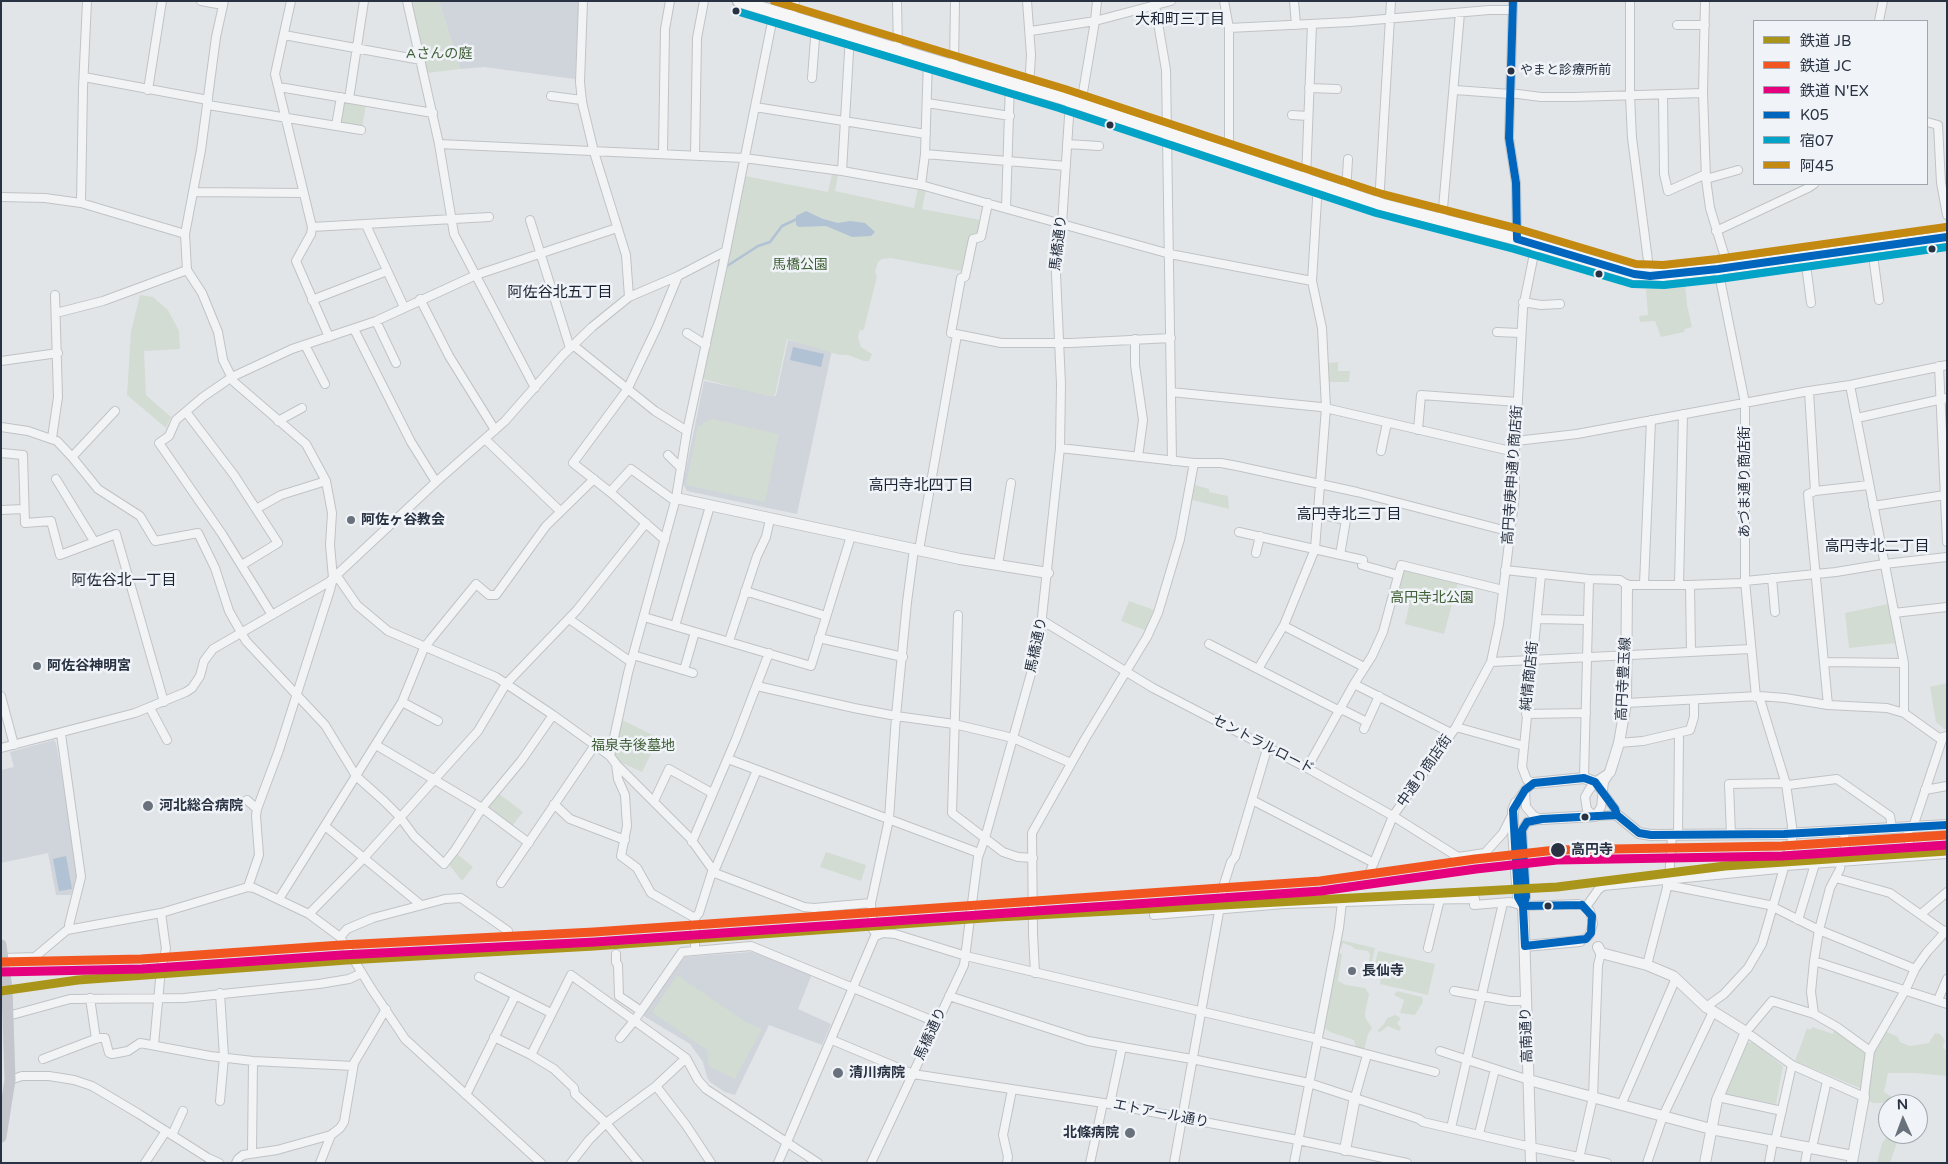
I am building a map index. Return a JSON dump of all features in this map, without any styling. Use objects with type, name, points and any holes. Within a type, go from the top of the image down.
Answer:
[{"type":"main road","points":[[741,2],[1075,102],[1229,152],[1379,204],[1536,244],[1634,274],[1650,276],[1723,268],[1947,237]]},
{"type":"main road","points":[[1,945],[7,988],[8,1016],[5,1031],[5,1080],[1,1137]]},
{"type":"street","points":[[81,203],[87,1]]},
{"type":"street","points":[[148,90],[162,1]]},
{"type":"street","points":[[202,1],[223,3],[216,37],[208,102],[186,234],[187,270],[202,293],[218,332],[223,360],[234,382],[306,444],[326,481],[332,513],[330,545],[333,578],[297,693],[257,809],[259,855],[248,887]]},
{"type":"street","points":[[291,1],[276,74],[312,227],[312,234],[296,261],[329,337]]},
{"type":"street","points":[[336,126],[345,98],[357,47],[364,1]]},
{"type":"street","points":[[407,1],[433,113],[450,218],[456,238],[535,388]]},
{"type":"street","points":[[582,1],[580,82],[582,100],[594,152],[626,255],[629,297]]},
{"type":"street","points":[[663,153],[665,29],[670,1]]},
{"type":"street","points":[[695,155],[697,38],[704,1]]},
{"type":"street","points":[[792,18],[795,1]]},
{"type":"street","points":[[897,1],[898,49]]},
{"type":"street","points":[[954,65],[955,1]]},
{"type":"street","points":[[1027,1],[1031,31],[1028,88]]},
{"type":"street","name":"馬橋通り","points":[[871,1163],[964,965],[979,853],[985,838],[1040,645],[1060,448],[1061,409],[1055,252],[1062,224],[1067,144],[1075,102],[1095,21],[1097,1]]},
{"type":"street","points":[[1031,31],[1095,21],[1171,1]]},
{"type":"street","points":[[1224,1],[1228,28],[1229,152]]},
{"type":"street","points":[[1294,1],[1296,25]]},
{"type":"street","points":[[1379,204],[1391,18],[1390,1]]},
{"type":"street","points":[[1513,1],[1509,138],[1512,169],[1516,183],[1517,239]]},
{"type":"street","points":[[1630,1],[1632,138],[1650,276]]},
{"type":"street","name":"あづま通り商店街","points":[[1705,1],[1703,94],[1706,177],[1745,403],[1745,581],[1750,649],[1757,697],[1786,784],[1792,834],[1786,866],[1762,944],[1748,968],[1709,1010]]},
{"type":"street","points":[[1880,20],[1883,1]]},
{"type":"street","points":[[1155,6],[1166,70],[1172,461]]},
{"type":"street","points":[[1228,28],[1513,10]]},
{"type":"street","points":[[610,756],[632,658],[675,500],[687,431],[726,251],[774,12]]},
{"type":"street","points":[[1442,220],[1455,90],[1460,13]]},
{"type":"street","points":[[1258,669],[1284,625],[1315,549],[1321,484],[1326,408],[1322,328],[1312,281],[1312,181],[1308,116],[1312,24]]},
{"type":"street","points":[[812,78],[816,25]]},
{"type":"street","points":[[1677,25],[1704,25]]},
{"type":"street","points":[[284,35],[421,60]]},
{"type":"street","points":[[842,171],[850,35]]},
{"type":"street","points":[[921,185],[925,154],[928,59]]},
{"type":"street","points":[[84,77],[361,130]]},
{"type":"street","points":[[1006,208],[1010,82]]},
{"type":"street","points":[[279,87],[433,113]]},
{"type":"street","points":[[1310,88],[1337,89]]},
{"type":"street","points":[[1455,90],[1542,97],[1703,94]]},
{"type":"street","points":[[1663,95],[1664,174],[1668,191],[1706,177],[1738,170]]},
{"type":"street","points":[[550,96],[582,100]]},
{"type":"street","points":[[927,103],[1010,116]]},
{"type":"street","points":[[755,107],[926,134]]},
{"type":"street","points":[[1292,115],[1308,116]]},
{"type":"street","points":[[1928,122],[1938,125],[1941,183],[1947,215]]},
{"type":"street","points":[[439,144],[744,158],[842,171],[921,185],[988,202],[1170,254],[1312,281]]},
{"type":"street","points":[[1067,144],[1099,146]]},
{"type":"street","points":[[925,154],[1066,166]]},
{"type":"street","points":[[1346,193],[1348,159]]},
{"type":"street","points":[[1716,231],[1802,187]]},
{"type":"street","points":[[194,192],[303,193]]},
{"type":"street","points":[[1,197],[45,198],[81,203],[186,234]]},
{"type":"street","points":[[988,202],[981,237],[973,239],[965,277],[961,278],[950,333],[1001,343],[1058,343],[1171,338]]},
{"type":"street","points":[[312,227],[488,217]]},
{"type":"street","points":[[530,220],[571,346],[655,411],[687,431]]},
{"type":"street","points":[[366,225],[404,307]]},
{"type":"street","points":[[272,615],[242,565],[159,444],[169,436],[176,420],[203,397],[232,377],[292,349],[376,321],[420,299],[476,275],[617,228]]},
{"type":"street","name":"高円寺庚申通り商店街","points":[[1454,730],[1491,662],[1496,640],[1515,494],[1514,452],[1520,333],[1524,302],[1536,244]]},
{"type":"street","points":[[1872,248],[1879,300]]},
{"type":"street","points":[[1,748],[135,714],[192,688],[200,676],[204,661],[213,649],[329,582],[495,430],[571,346],[629,297],[678,276],[726,251]]},
{"type":"street","points":[[1805,257],[1810,303]]},
{"type":"street","points":[[56,313],[103,301],[187,270]]},
{"type":"street","points":[[312,300],[387,271]]},
{"type":"street","points":[[665,540],[610,492],[572,463],[627,390],[657,327],[678,276]]},
{"type":"street","points":[[52,438],[58,397],[55,295]]},
{"type":"street","points":[[420,299],[449,356],[495,430]]},
{"type":"street","points":[[1524,302],[1541,306],[1560,304]]},
{"type":"street","points":[[376,321],[396,363]]},
{"type":"street","points":[[354,329],[411,442],[436,482]]},
{"type":"street","points":[[1497,332],[1520,333]]},
{"type":"street","points":[[687,333],[706,345]]},
{"type":"street","points":[[878,935],[873,930],[871,903],[889,819],[896,716],[907,602],[958,335]]},
{"type":"street","points":[[1135,339],[1135,364],[1144,420],[1138,457]]},
{"type":"street","points":[[305,345],[325,384]]},
{"type":"street","points":[[1,361],[58,353]]},
{"type":"street","points":[[1516,441],[1577,434],[1850,385],[1943,365],[1947,542]]},
{"type":"street","points":[[1850,385],[1904,663],[1904,712]]},
{"type":"street","points":[[1809,391],[1815,491]]},
{"type":"street","points":[[1172,392],[1326,408],[1514,452]]},
{"type":"street","points":[[1418,430],[1421,395],[1518,402]]},
{"type":"street","points":[[1857,418],[1943,399]]},
{"type":"street","points":[[278,421],[302,408]]},
{"type":"street","points":[[72,457],[115,411]]},
{"type":"street","points":[[186,412],[234,475],[278,543],[242,565]]},
{"type":"street","points":[[1679,584],[1683,414]]},
{"type":"street","points":[[1644,584],[1651,420]]},
{"type":"street","points":[[1380,451],[1387,423]]},
{"type":"street","points":[[1,427],[28,431],[52,438],[72,457],[98,489],[140,516],[155,541],[198,533],[215,568],[229,611],[241,634],[325,725],[356,776],[400,817],[414,836],[444,864],[482,808],[521,761],[553,715]]},
{"type":"street","points":[[485,439],[560,511]]},
{"type":"street","points":[[1060,448],[1172,461],[1221,463],[1357,492],[1511,532]]},
{"type":"street","points":[[1,454],[23,455],[24,520],[27,524],[52,521],[60,555],[116,534],[164,702]]},
{"type":"street","points":[[668,455],[681,468]]},
{"type":"street","points":[[1035,972],[1032,833],[1071,763],[1147,637],[1158,613],[1180,538],[1194,463]]},
{"type":"street","points":[[610,492],[631,469],[675,500],[916,550],[1048,573]]},
{"type":"street","points":[[56,479],[94,541]]},
{"type":"street","points":[[278,899],[402,702],[424,648],[476,584],[489,595],[496,595],[540,533],[594,479]]},
{"type":"street","points":[[256,509],[281,495],[326,481]]},
{"type":"street","points":[[998,565],[1011,484]]},
{"type":"street","points":[[1828,705],[1808,494],[1815,491],[1869,485]]},
{"type":"street","points":[[1873,506],[1945,496]]},
{"type":"street","points":[[675,626],[710,506]]},
{"type":"street","points":[[1,510],[24,509]]},
{"type":"street","points":[[1318,514],[1346,520],[1340,555]]},
{"type":"street","points":[[729,641],[757,556],[766,537],[770,519]]},
{"type":"street","points":[[310,914],[363,859],[478,731],[506,684],[569,619],[646,523]]},
{"type":"street","points":[[1238,532],[1363,560],[1362,565],[1398,575]]},
{"type":"street","points":[[644,617],[811,666],[851,536]]},
{"type":"street","points":[[1256,553],[1260,536]]},
{"type":"street","points":[[1505,570],[1541,575],[1620,580],[1627,585],[1690,585],[1741,583],[1947,557]]},
{"type":"street","points":[[1307,768],[1354,684],[1372,656],[1382,632],[1401,565],[1503,590]]},
{"type":"street","name":"純情商店街","points":[[1526,776],[1522,767],[1541,575]]},
{"type":"street","points":[[333,578],[339,579],[357,605],[388,631],[424,648],[477,668],[506,684],[610,756],[692,842],[712,871],[804,907],[814,908],[871,903]]},
{"type":"street","points":[[1772,578],[1775,612]]},
{"type":"street","points":[[1584,778],[1589,579]]},
{"type":"street","name":"高円寺豊玉線","points":[[1610,772],[1619,743],[1626,703],[1627,585]]},
{"type":"street","points":[[1690,585],[1691,651]]},
{"type":"street","points":[[745,591],[826,616]]},
{"type":"street","points":[[1894,613],[1947,607]]},
{"type":"street","points":[[958,615],[952,813],[1002,852],[1018,857],[1033,858]]},
{"type":"street","points":[[569,619],[632,658],[693,673]]},
{"type":"street","points":[[1536,619],[1588,620]]},
{"type":"street","name":"セントラルロード","points":[[1043,621],[1125,672],[1178,702],[1307,768],[1393,816],[1458,857],[1485,853],[1503,833],[1514,807]]},
{"type":"street","points":[[1284,625],[1364,667]]},
{"type":"street","points":[[684,670],[695,632]]},
{"type":"street","points":[[819,638],[903,656]]},
{"type":"street","points":[[1209,644],[1340,710],[1365,725],[1379,696]]},
{"type":"street","points":[[1491,662],[1750,649]]},
{"type":"street","points":[[692,842],[728,759],[769,653]]},
{"type":"street","points":[[1824,662],[1904,663]]},
{"type":"street","points":[[1354,684],[1454,730],[1524,746]]},
{"type":"street","points":[[757,686],[896,716],[954,724],[1013,738],[1071,763]]},
{"type":"street","points":[[1,696],[14,745]]},
{"type":"street","points":[[1626,703],[1757,697],[1785,698],[1828,705],[1887,708],[1904,712],[1934,735],[1939,738],[1945,737]]},
{"type":"street","points":[[1619,743],[1679,734],[1690,730],[1692,727],[1694,701]]},
{"type":"street","points":[[402,702],[438,721]]},
{"type":"street","points":[[150,708],[166,740]]},
{"type":"street","points":[[1526,714],[1586,713]]},
{"type":"street","name":"中通り商店街","points":[[1370,872],[1393,816],[1454,730]]},
{"type":"street","points":[[61,734],[81,877],[68,930]]},
{"type":"street","points":[[1646,965],[1668,883],[1675,835],[1679,734]]},
{"type":"street","points":[[1910,856],[1910,827],[1945,737]]},
{"type":"street","points":[[376,745],[482,808],[529,843]]},
{"type":"street","points":[[501,883],[595,745]]},
{"type":"street","points":[[1174,1163],[1224,884],[1267,748]]},
{"type":"street","points":[[728,759],[979,853]]},
{"type":"street","points":[[616,764],[618,779],[625,795],[626,826],[621,856],[637,868],[651,892],[695,918]]},
{"type":"street","points":[[654,801],[669,769],[712,793]]},
{"type":"street","points":[[695,949],[695,918],[699,913],[712,871],[716,867],[757,770]]},
{"type":"street","points":[[1595,816],[1587,810],[1585,797],[1595,782],[1610,772]]},
{"type":"street","points":[[1595,816],[1601,807],[1604,782],[1610,772]]},
{"type":"street","points":[[1526,776],[1527,780],[1534,783],[1584,778],[1595,782],[1617,815],[1639,833],[1675,835],[1792,834],[1947,825]]},
{"type":"street","points":[[1514,807],[1519,790],[1526,781],[1526,776]]},
{"type":"street","points":[[1731,835],[1729,784],[1786,784],[1837,779],[1890,816],[1892,828]]},
{"type":"street","points":[[1514,807],[1525,790],[1534,783]]},
{"type":"street","points":[[1925,790],[1947,786]]},
{"type":"street","points":[[1525,790],[1526,807],[1534,816],[1542,819],[1617,815]]},
{"type":"street","points":[[247,800],[257,809]]},
{"type":"street","points":[[1252,800],[1374,863]]},
{"type":"street","points":[[554,804],[570,819],[625,840]]},
{"type":"street","name":"高南通り","points":[[1514,807],[1518,897],[1523,906]]},
{"type":"street","name":"高南通り","points":[[1531,1163],[1523,906],[1526,897],[1522,830],[1527,822],[1542,819]]},
{"type":"street","points":[[325,826],[421,905]]},
{"type":"street","points":[[1814,1014],[1811,992],[1819,930],[1830,888],[1843,861],[1844,831]]},
{"type":"street","points":[[1586,907],[1603,886],[1668,883],[1778,869],[1786,866],[1947,854]]},
{"type":"street","points":[[1798,920],[1815,864]]},
{"type":"street","points":[[1440,1051],[1528,1080],[1711,1129],[1810,1148],[1852,1159],[1864,1097],[1870,1051],[1906,990],[1915,969],[1926,952],[1946,931],[1890,893],[1836,878]]},
{"type":"street","points":[[1668,883],[1772,907],[1819,930],[1915,969]]},
{"type":"street","points":[[3,958],[35,957],[68,930],[160,913],[248,887],[310,914],[340,936],[405,1039],[541,1163]]},
{"type":"street","points":[[1922,914],[1947,892]]},
{"type":"street","points":[[340,936],[360,922],[421,905],[461,898],[508,931]]},
{"type":"street","points":[[1154,915],[1284,904],[1440,899],[1475,899],[1474,905],[1510,902],[1523,906],[1578,904],[1586,907],[1592,916],[1594,940],[1600,950],[1593,1097],[1578,1160]]},
{"type":"street","points":[[1428,948],[1440,899]]},
{"type":"street","points":[[1294,1163],[1339,928],[1342,902]]},
{"type":"street","points":[[1452,1128],[1503,903]]},
{"type":"street","points":[[154,1046],[161,969],[166,949],[160,913]]},
{"type":"street","points":[[1580,942],[1589,936],[1593,924]]},
{"type":"street","points":[[778,1163],[875,936],[878,935],[895,934],[966,956],[1201,1011],[1435,1072]]},
{"type":"street","points":[[1525,946],[1589,942],[1600,950],[1666,972],[1676,978],[1709,1010],[1746,1032],[1792,1065],[1864,1097]]},
{"type":"street","points":[[620,1038],[682,952],[695,949],[750,946],[936,1022]]},
{"type":"street","points":[[616,954],[619,996],[641,1011]]},
{"type":"street","points":[[1814,961],[1947,1004]]},
{"type":"street","points":[[8,1016],[70,999],[126,997],[159,999],[319,984],[349,979],[362,973]]},
{"type":"street","points":[[531,1055],[570,975],[686,1058],[706,1090],[818,1163]]},
{"type":"street","points":[[479,977],[551,1013]]},
{"type":"street","points":[[1621,1105],[1676,978]]},
{"type":"street","points":[[1938,1000],[1947,979]]},
{"type":"street","points":[[1454,991],[1510,1001],[1526,1001]]},
{"type":"street","points":[[220,993],[224,1057],[220,1101]]},
{"type":"street","points":[[466,1094],[515,996]]},
{"type":"street","points":[[949,996],[1088,1041],[1192,1059],[1309,1084],[1355,1097],[1423,1122],[1479,1134],[1578,1160],[1607,1163]]},
{"type":"street","points":[[90,998],[96,1039]]},
{"type":"street","points":[[1705,1163],[1718,1097],[1746,1032],[1772,1001],[1814,1014],[1837,1027],[1870,1051]]},
{"type":"street","points":[[236,1163],[243,1155],[277,1150],[330,1135],[344,1122],[353,1066],[386,1009]]},
{"type":"street","points":[[1647,1163],[1663,1116],[1709,1010]]},
{"type":"street","points":[[494,1037],[531,1055],[554,1069],[574,1088],[575,1094],[606,1123],[639,1163]]},
{"type":"street","points":[[43,1058],[96,1039],[105,1038],[109,1053],[112,1054],[128,1050],[140,1043],[253,1061],[353,1066]]},
{"type":"street","name":"エトアール通り","points":[[832,1040],[913,1074],[1107,1104],[1298,1140],[1406,1163]]},
{"type":"street","points":[[1090,1163],[1122,1047]]},
{"type":"street","points":[[1345,1150],[1355,1097],[1368,1055]]},
{"type":"street","points":[[571,1163],[589,1140],[606,1123],[656,1086],[686,1058]]},
{"type":"street","points":[[252,1153],[253,1061]]},
{"type":"street","points":[[1769,1163],[1792,1065]]},
{"type":"street","points":[[1479,1134],[1495,1069]]},
{"type":"street","points":[[5,1080],[22,1076],[49,1076],[74,1080],[92,1086],[219,1163]]},
{"type":"street","points":[[1805,1163],[1827,1081]]},
{"type":"street","points":[[656,1086],[686,1125],[711,1163]]},
{"type":"street","points":[[1007,1163],[1008,1157],[1003,1135],[1012,1090]]},
{"type":"street","points":[[1718,1097],[1782,1111]]},
{"type":"street","points":[[145,1163],[169,1133],[183,1111]]},
{"type":"street","points":[[320,1163],[330,1135]]},
{"type":"shaded area","points":[[439,1],[579,1],[575,79],[484,67],[460,69]]},
{"type":"shaded area","points":[[788,340],[832,350],[797,514],[687,491],[683,484],[704,381],[776,396]]},
{"type":"shaded area","points":[[54,740],[79,876],[71,895],[56,895],[48,853],[1,863],[1,770],[14,767],[10,752]]},
{"type":"shaded area","points":[[752,952],[812,974],[798,1009],[831,1024],[822,1045],[769,1025],[735,1095],[725,1092],[710,1082],[703,1062],[690,1044],[642,1015],[685,957]]},
{"type":"green space","name":"Aさんの庭","points":[[409,1],[439,1],[460,69],[427,73]]},
{"type":"green space","points":[[342,100],[366,104],[362,128],[338,124]]},
{"type":"green space","name":"馬橋公園","points":[[832,174],[838,175],[835,191],[914,208],[918,188],[926,190],[922,209],[981,220],[978,233],[970,237],[961,271],[891,258],[882,259],[878,262],[875,272],[877,276],[864,329],[861,331],[860,329],[858,337],[861,347],[872,354],[869,361],[848,355],[839,355],[787,339],[775,395],[771,397],[703,379],[745,176],[828,192]]},
{"type":"green space","points":[[1685,284],[1692,327],[1685,329],[1684,332],[1661,337],[1655,321],[1640,322],[1639,316],[1648,315],[1646,289]]},
{"type":"green space","points":[[140,295],[153,297],[168,310],[179,331],[180,349],[144,351],[146,395],[171,417],[166,428],[127,395],[131,331]]},
{"type":"green space","points":[[1338,362],[1338,371],[1350,371],[1349,382],[1328,382],[1328,363]]},
{"type":"green space","points":[[712,419],[779,434],[765,502],[686,485],[698,425],[702,426],[703,423]]},
{"type":"green space","points":[[1195,485],[1209,489],[1209,492],[1228,496],[1229,509],[1192,500]]},
{"type":"green space","name":"高円寺北公園","points":[[1404,568],[1458,582],[1444,634],[1405,624],[1410,602],[1394,598]]},
{"type":"green space","points":[[1129,601],[1154,610],[1147,631],[1121,621]]},
{"type":"green space","points":[[1888,604],[1896,643],[1849,648],[1845,613]]},
{"type":"green space","points":[[1947,683],[1946,730],[1936,722],[1930,687]]},
{"type":"green space","name":"福泉寺後墓地","points":[[620,719],[659,738],[642,772],[620,762],[612,752]]},
{"type":"green space","points":[[498,793],[523,812],[512,826],[487,807]]},
{"type":"green space","points":[[826,852],[866,865],[861,881],[820,867]]},
{"type":"green space","points":[[456,853],[473,867],[462,881],[447,862]]},
{"type":"green space","points":[[1340,940],[1375,948],[1370,970],[1367,971],[1366,966],[1369,962],[1370,954],[1368,951],[1355,949],[1343,943],[1341,948],[1338,948]]},
{"type":"green space","points":[[1378,951],[1435,964],[1428,995],[1380,984],[1381,977],[1372,975]]},
{"type":"green space","points":[[1337,953],[1342,954],[1338,981],[1346,985],[1365,988],[1369,994],[1365,1013],[1366,1019],[1372,1028],[1368,1034],[1364,1051],[1356,1049],[1354,1040],[1330,1032],[1323,1023]]},
{"type":"green space","points":[[677,975],[746,1022],[762,1029],[735,1079],[709,1066],[707,1050],[652,1012]]},
{"type":"green space","points":[[1397,991],[1422,997],[1423,1002],[1415,1015],[1400,1013],[1404,1000],[1394,995]]},
{"type":"green space","points":[[1395,1015],[1401,1018],[1397,1023],[1401,1028],[1399,1031],[1388,1026],[1380,1032],[1377,1031],[1387,1018]]},
{"type":"green space","points":[[1812,1027],[1833,1034],[1834,1030],[1867,1054],[1862,1089],[1795,1061],[1807,1028],[1811,1030]]},
{"type":"green space","points":[[1887,1032],[1898,1037],[1900,1042],[1910,1046],[1929,1043],[1935,1033],[1940,1034],[1945,1040],[1943,1047],[1947,1052],[1947,1076],[1888,1073],[1884,1092],[1887,1094],[1878,1094],[1878,1103],[1868,1101],[1873,1051],[1882,1034]]},
{"type":"green space","points":[[1753,1042],[1783,1066],[1776,1104],[1725,1094],[1747,1043]]},
{"type":"green space","points":[[1882,1144],[1896,1144],[1890,1163],[1877,1163]]},
{"type":"water","points":[[806,211],[823,219],[838,223],[850,221],[865,223],[875,232],[871,236],[852,237],[826,226],[799,227],[796,225],[796,216]]},
{"type":"water","points":[[793,347],[824,354],[821,367],[790,360]]},
{"type":"water","points":[[66,856],[72,889],[59,891],[53,859]]},
{"type":"waterway","points":[[727,266],[758,246],[770,242],[782,226],[797,219]]},
{"type":"rail line","name":"JC","points":[[1,962],[141,959],[341,945],[594,932],[1320,881],[1475,859],[1556,850],[1782,846],[1947,835]]},
{"type":"rail line","name":"N'EX","points":[[1,972],[142,969],[342,955],[595,942],[1321,891],[1476,869],[1557,860],[1782,856],[1947,845]]},
{"type":"rail line","name":"JB","points":[[1,991],[78,980],[347,960],[594,946],[998,917],[1557,887],[1725,866],[1947,851]]},
{"type":"transit line","name":"阿45","points":[[774,1],[1065,89],[1382,194],[1519,229],[1636,264],[1663,265],[1717,259],[1946,227]]},
{"type":"transit line","name":"K05","points":[[1513,1],[1509,138],[1516,183],[1517,239],[1634,274],[1650,276],[1718,269],[1947,237]]},
{"type":"transit line","name":"宿07","points":[[736,11],[1059,108],[1376,213],[1514,249],[1632,284],[1664,285],[1719,279],[1947,247]]},
{"type":"transit line","name":"K05","points":[[1523,906],[1518,897],[1513,810],[1525,790],[1534,783],[1584,778],[1595,782],[1615,809],[1617,815],[1639,833],[1651,835],[1784,834],[1947,825]]},
{"type":"transit line","name":"K05","points":[[1523,906],[1526,897],[1522,830],[1527,822],[1542,819],[1617,815]]},
{"type":"transit line","name":"K05","points":[[1582,905],[1592,916],[1591,933],[1586,939],[1525,946],[1523,906],[1582,905]]},
{"type":"place","name":"やまと診療所前","points":[[1511,71]]},
{"type":"place","name":"阿佐ヶ谷教会","points":[[351,520]]},
{"type":"place","name":"阿佐谷神明宮","points":[[37,666]]},
{"type":"place","name":"河北総合病院","points":[[148,806]]},
{"type":"place","name":"高円寺","points":[[1558,850]]},
{"type":"place","name":"長仙寺","points":[[1352,971]]},
{"type":"place","name":"清川病院","points":[[838,1073]]},
{"type":"place","name":"北條病院","points":[[1130,1133]]},
{"type":"district","name":"大和町三丁目","points":[[1180,20]]},
{"type":"district","name":"阿佐谷北五丁目","points":[[560,293]]},
{"type":"district","name":"高円寺北四丁目","points":[[921,486]]},
{"type":"district","name":"高円寺北三丁目","points":[[1349,515]]},
{"type":"district","name":"高円寺北二丁目","points":[[1877,547]]},
{"type":"district","name":"阿佐谷北一丁目","points":[[124,581]]}]
